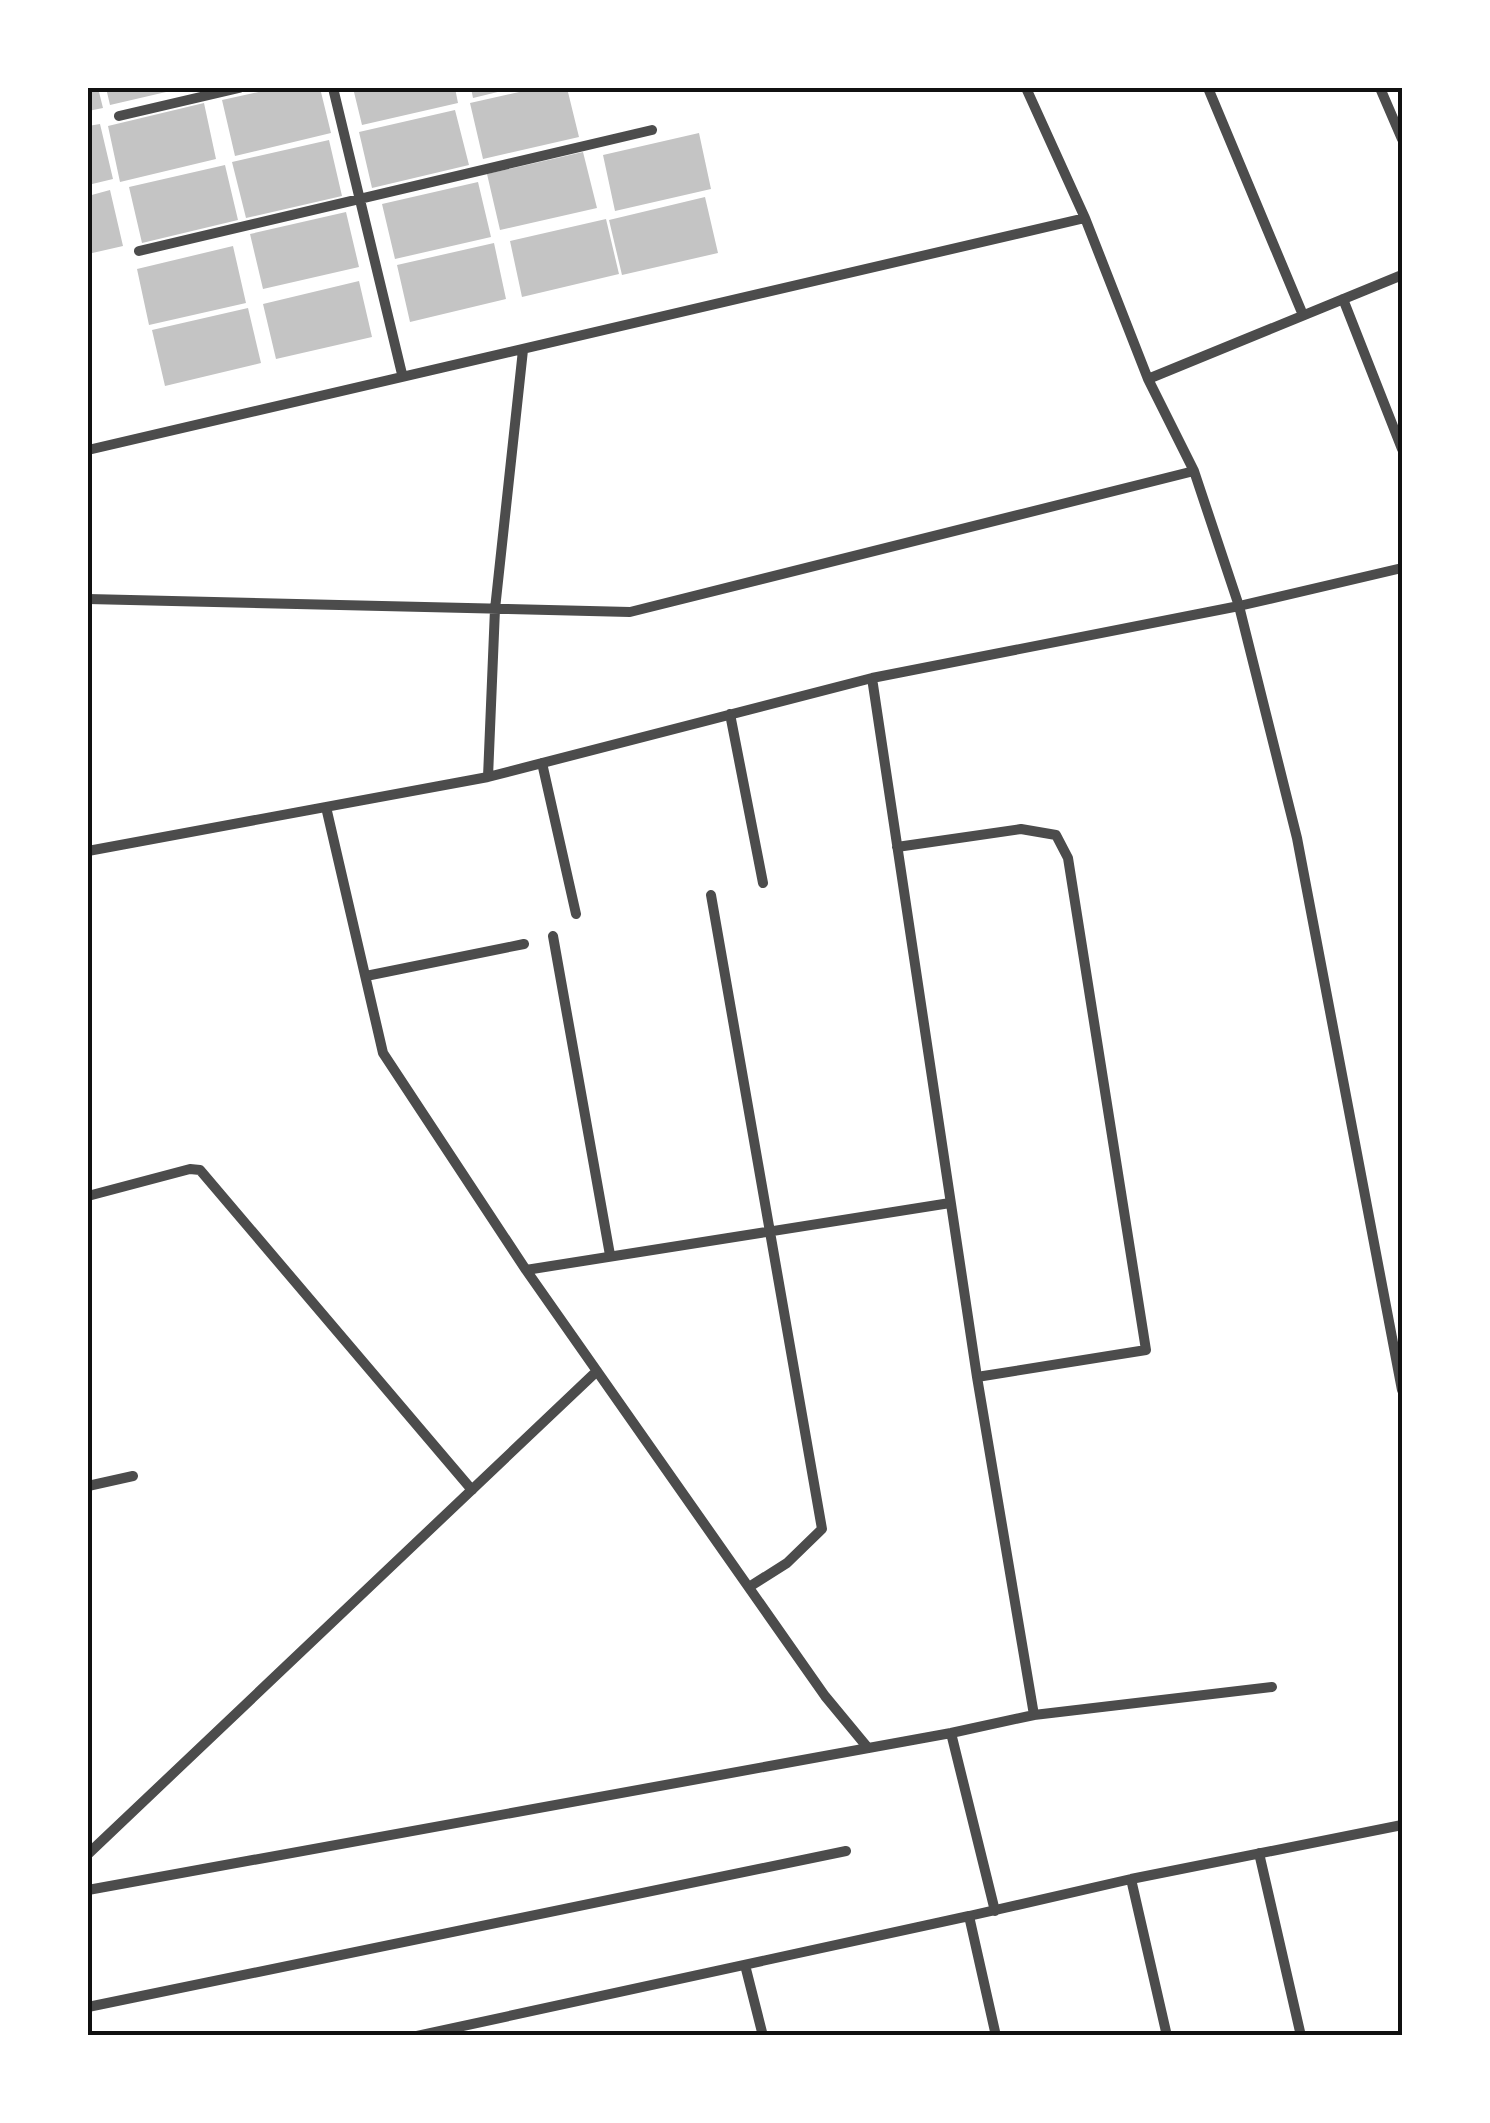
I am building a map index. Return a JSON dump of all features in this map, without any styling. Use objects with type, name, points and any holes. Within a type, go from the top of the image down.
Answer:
[{"type":"street","points":[[119,116],[239,88]]},
{"type":"street","points":[[333,88],[402,374]]},
{"type":"street","points":[[1026,88],[1084,218],[1148,379],[1194,472],[1239,606],[1297,838],[1402,1390]]},
{"type":"street","points":[[1208,88],[1303,316]]},
{"type":"street","points":[[1380,88],[1402,140]]},
{"type":"street","points":[[139,250],[652,130]]},
{"type":"street","points":[[88,450],[1084,218]]},
{"type":"street","points":[[1148,379],[1402,274]]},
{"type":"street","points":[[1343,299],[1402,449]]},
{"type":"street","points":[[488,777],[494,609],[523,350]]},
{"type":"street","points":[[88,599],[630,612],[1194,472]]},
{"type":"street","points":[[88,850],[488,777],[872,678],[1239,606],[1402,568]]},
{"type":"street","points":[[872,678],[976,1376],[1034,1714]]},
{"type":"street","points":[[730,714],[763,884]]},
{"type":"street","points":[[542,763],[576,914]]},
{"type":"street","points":[[326,807],[383,1053],[526,1270],[825,1696],[868,1748]]},
{"type":"street","points":[[897,847],[1021,829],[1056,835],[1068,858],[1146,1350],[976,1376]]},
{"type":"street","points":[[710,895],[822,1529],[787,1563],[749,1587]]},
{"type":"street","points":[[554,936],[610,1255]]},
{"type":"street","points":[[366,976],[524,944]]},
{"type":"street","points":[[88,1196],[190,1169],[200,1170],[472,1490]]},
{"type":"street","points":[[526,1270],[950,1204]]},
{"type":"street","points":[[88,1854],[597,1371]]},
{"type":"street","points":[[88,1486],[133,1476]]},
{"type":"street","points":[[88,1890],[951,1733],[1034,1714],[1272,1686]]},
{"type":"street","points":[[951,1733],[995,1911]]},
{"type":"street","points":[[418,2036],[1131,1879],[1402,1825]]},
{"type":"street","points":[[88,2007],[846,1850]]},
{"type":"street","points":[[1259,1853],[1300,2036]]},
{"type":"street","points":[[1131,1879],[1167,2036]]},
{"type":"street","points":[[969,1916],[996,2036]]},
{"type":"street","points":[[746,1965],[763,2036]]},
{"type":"building","points":[[88,88],[98,88],[103,108],[88,111]]},
{"type":"building","points":[[106,88],[179,88],[179,89],[110,105]]},
{"type":"building","points":[[277,88],[320,88],[331,133],[235,156],[222,100]]},
{"type":"building","points":[[353,88],[455,88],[458,103],[362,125]]},
{"type":"building","points":[[471,88],[510,88],[510,89],[473,98]]},
{"type":"building","points":[[537,88],[567,88],[579,137],[483,159],[470,103]]},
{"type":"building","points":[[204,103],[216,159],[120,182],[108,126]]},
{"type":"building","points":[[455,110],[469,165],[372,188],[359,132]]},
{"type":"building","points":[[100,124],[113,179],[88,185],[88,126]]},
{"type":"building","points":[[699,133],[711,189],[615,211],[603,155]]},
{"type":"building","points":[[329,140],[342,196],[246,218],[232,162]]},
{"type":"building","points":[[583,152],[597,208],[500,230],[487,174]]},
{"type":"building","points":[[225,165],[238,220],[142,243],[129,187]]},
{"type":"building","points":[[478,182],[491,237],[395,259],[382,204]]},
{"type":"building","points":[[110,190],[123,246],[88,254],[88,196]]},
{"type":"building","points":[[705,197],[718,253],[622,275],[609,220]]},
{"type":"building","points":[[346,212],[359,267],[263,289],[250,234]]},
{"type":"building","points":[[606,219],[619,274],[522,297],[510,241]]},
{"type":"building","points":[[494,243],[506,299],[410,322],[397,265]]},
{"type":"building","points":[[233,246],[246,303],[149,325],[137,269]]},
{"type":"building","points":[[359,281],[372,337],[276,359],[263,304]]},
{"type":"building","points":[[248,308],[261,363],[165,386],[152,330]]}]
